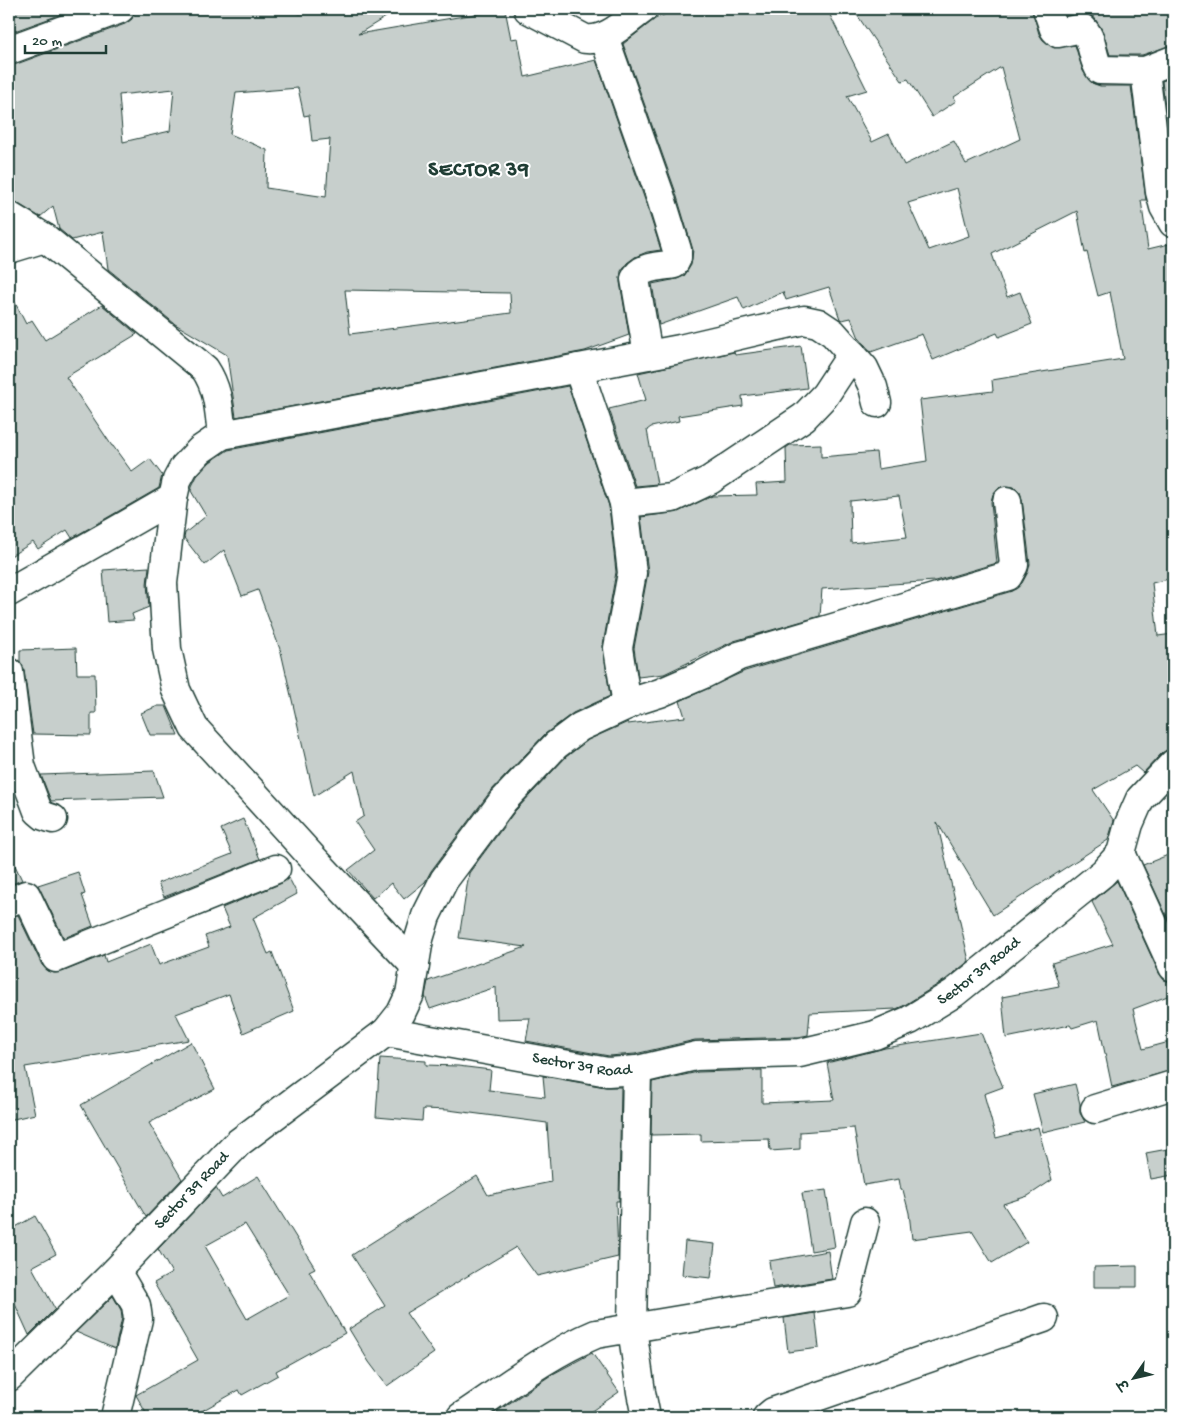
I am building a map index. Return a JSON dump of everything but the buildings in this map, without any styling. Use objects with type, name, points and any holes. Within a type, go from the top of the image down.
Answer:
[{"type":"street","points":[[9,50],[120,9]]},
{"type":"street","points":[[528,9],[585,39],[594,40],[604,37],[643,9]]},
{"type":"street","points":[[1047,9],[1054,29],[1058,33],[1082,28],[1087,33],[1096,65],[1100,70],[1145,71],[1173,60]]},
{"type":"street","points":[[604,37],[660,195],[677,250],[677,258],[674,264],[643,270],[638,273],[635,279],[648,355]]},
{"type":"street","points":[[1145,71],[1160,192],[1164,207],[1173,223]]},
{"type":"street","points":[[9,216],[44,238],[205,369],[213,380],[218,393],[222,435]]},
{"type":"street","points":[[9,249],[44,238]]},
{"type":"street","points":[[415,966],[318,864],[194,728],[176,690],[167,649],[163,583],[173,498],[177,480],[184,467],[200,450],[222,435],[648,355],[804,320],[818,323],[833,334],[852,354],[864,368],[873,386],[877,403]]},
{"type":"street","points":[[624,502],[672,498],[710,480],[804,417],[825,395],[852,354]]},
{"type":"street","points":[[578,368],[624,502],[632,573],[618,648],[627,705]]},
{"type":"street","points":[[9,592],[173,498]]},
{"type":"street","points":[[386,1032],[402,1013],[410,994],[419,939],[426,916],[444,880],[503,801],[556,745],[580,727],[627,705],[704,674],[739,656],[1008,576],[1014,565],[1008,500]]},
{"type":"street","points":[[9,672],[21,766],[38,811],[44,816],[53,819]]},
{"type":"street","name":"Sector 39 Road","points":[[9,1377],[116,1271],[238,1143],[386,1032],[608,1072],[637,1070],[696,1056],[800,1053],[875,1035],[910,1020],[954,994],[1103,873],[1121,853],[1129,824],[1140,799],[1173,764]]},
{"type":"street","points":[[1121,853],[1173,967]]},
{"type":"street","points":[[9,902],[26,895],[56,958],[276,869]]},
{"type":"street","points":[[637,1070],[632,1328],[646,1417]]},
{"type":"street","points":[[1094,1109],[1173,1084]]},
{"type":"street","points":[[460,1417],[507,1384],[569,1345],[596,1334],[846,1292],[865,1222]]},
{"type":"street","points":[[115,1417],[138,1319],[136,1305],[116,1271]]},
{"type":"street","points":[[766,1417],[773,1412],[1044,1318]]},
{"type":"district","name":"SECTOR 39","points":[[479,171]]}]
